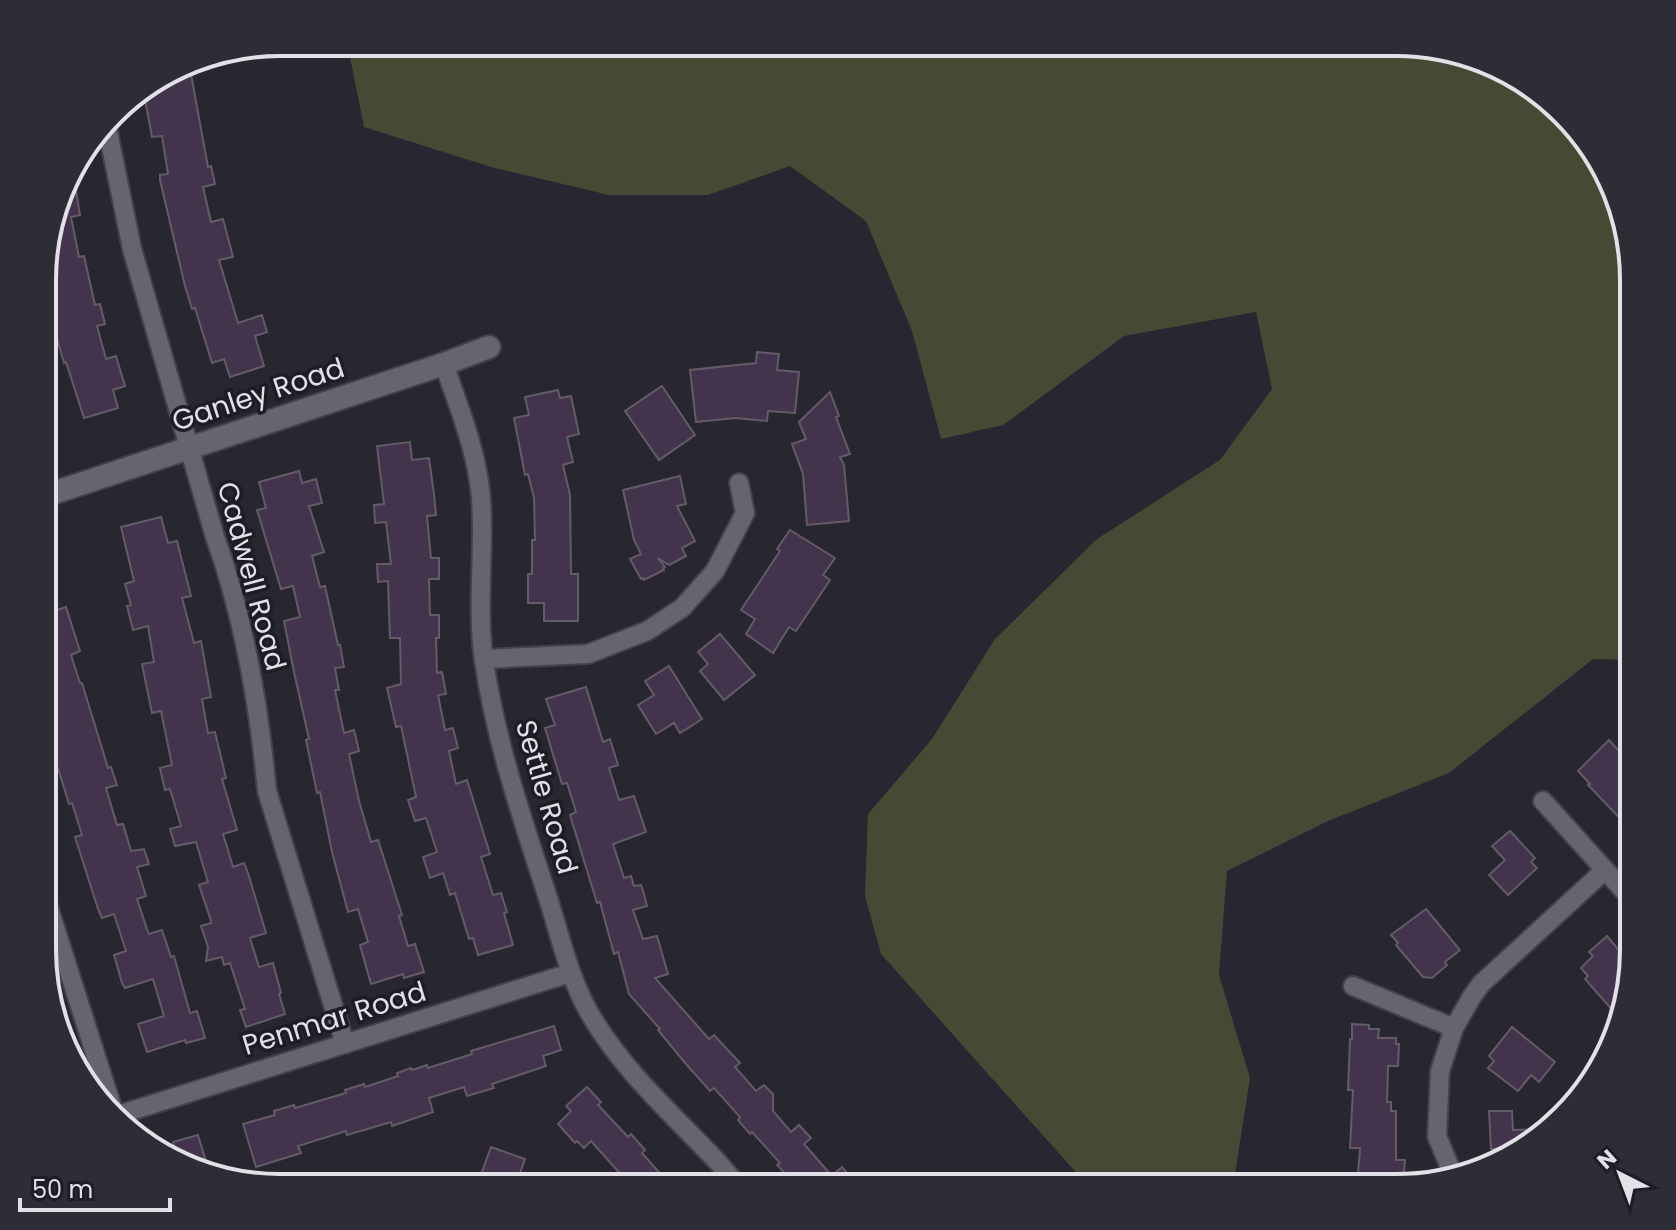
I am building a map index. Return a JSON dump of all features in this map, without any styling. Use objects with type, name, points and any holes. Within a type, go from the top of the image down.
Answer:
[{"type":"street","name":"Cadwell Road","points":[[109,135],[132,249],[226,568],[243,640],[267,791],[345,1044]]},
{"type":"street","name":"Ganley Road","points":[[56,492],[489,347]]},
{"type":"street","name":"Settle Road","points":[[444,364],[474,451],[481,497],[481,623],[496,724],[508,776],[570,973],[590,1014],[626,1067],[727,1174]]},
{"type":"street","points":[[484,659],[588,654],[647,631],[682,608],[715,571],[745,513],[739,483]]},
{"type":"street","points":[[1543,801],[1620,887]]},
{"type":"street","points":[[1450,1167],[1437,1136],[1440,1071],[1454,1028],[1481,984],[1605,870]]},
{"type":"street","points":[[56,931],[108,1095]]},
{"type":"street","name":"Penmar Road","points":[[125,1113],[570,973]]},
{"type":"street","points":[[1353,986],[1454,1028]]},
{"type":"green space","points":[[350,56],[1411,56],[1440,60],[1495,79],[1533,102],[1565,132],[1597,181],[1616,236],[1620,265],[1620,660],[1593,659],[1449,773],[1328,821],[1227,871],[1219,975],[1250,1078],[1235,1174],[1077,1174],[881,954],[865,896],[868,814],[932,739],[995,639],[1097,539],[1220,460],[1272,389],[1256,312],[1124,336],[1003,425],[941,439],[912,331],[866,221],[790,166],[708,195],[609,195],[491,167],[364,127]]},
{"type":"building","points":[[191,74],[208,167],[211,166],[215,184],[203,187],[211,222],[223,219],[233,257],[219,260],[238,323],[262,315],[267,332],[255,336],[264,366],[230,377],[224,359],[212,363],[185,286],[160,180],[160,175],[168,174],[162,136],[152,137],[145,101]]},
{"type":"building","points":[[76,189],[80,215],[71,217],[79,257],[84,256],[95,305],[100,304],[105,324],[97,326],[106,359],[116,356],[125,386],[113,390],[118,408],[84,418],[56,335],[58,250]]},
{"type":"building","points":[[757,352],[779,354],[777,370],[799,372],[795,413],[768,411],[767,421],[735,418],[696,422],[690,370],[756,363]]},
{"type":"building","points":[[662,386],[695,435],[659,460],[625,411]]},
{"type":"building","points":[[558,390],[560,398],[571,396],[579,434],[567,437],[573,462],[563,465],[570,495],[571,574],[578,574],[578,621],[544,621],[544,603],[528,603],[528,574],[532,574],[532,540],[535,540],[534,498],[528,474],[525,475],[514,418],[529,415],[525,397]]},
{"type":"building","points":[[830,392],[850,454],[840,457],[844,465],[849,521],[807,525],[803,474],[792,444],[806,439],[799,422]]},
{"type":"building","points":[[410,442],[412,460],[429,458],[434,494],[436,515],[427,516],[431,558],[439,558],[439,579],[429,579],[430,615],[439,615],[437,673],[442,672],[446,694],[438,695],[445,730],[453,728],[458,748],[449,751],[456,784],[467,780],[490,854],[481,857],[493,895],[501,893],[513,945],[478,955],[473,938],[469,939],[455,893],[450,895],[443,873],[430,878],[423,857],[437,852],[426,818],[415,821],[408,800],[416,797],[401,726],[396,727],[387,688],[401,684],[400,638],[390,638],[388,581],[378,582],[377,564],[391,564],[386,522],[375,523],[374,505],[384,504],[377,446]]},
{"type":"building","points":[[299,471],[302,483],[316,479],[322,503],[309,506],[324,552],[312,556],[320,587],[325,586],[340,645],[344,667],[335,668],[339,690],[335,690],[344,733],[354,730],[359,751],[349,754],[359,801],[371,842],[378,840],[402,915],[399,916],[408,946],[415,944],[424,972],[404,978],[403,974],[371,984],[360,945],[368,942],[358,909],[348,912],[306,740],[309,739],[284,621],[300,617],[293,586],[281,589],[257,510],[266,508],[259,482]]},
{"type":"building","points":[[680,476],[686,504],[677,506],[695,541],[682,548],[686,556],[669,565],[658,558],[664,570],[641,579],[630,559],[641,554],[634,540],[623,490]]},
{"type":"building","points":[[161,517],[168,543],[177,541],[191,596],[182,598],[194,643],[201,641],[211,697],[202,699],[208,733],[215,732],[226,778],[222,779],[237,830],[223,834],[233,867],[244,863],[248,873],[266,933],[250,938],[259,967],[273,963],[285,1014],[246,1027],[240,1010],[245,1009],[230,963],[224,965],[222,957],[206,961],[208,947],[201,926],[211,921],[199,885],[208,882],[196,842],[175,846],[170,829],[181,826],[170,789],[165,790],[160,768],[172,765],[161,711],[152,713],[142,664],[154,662],[148,626],[133,630],[127,606],[131,605],[125,584],[134,581],[121,527]]},
{"type":"building","points":[[790,530],[835,558],[823,575],[830,580],[796,631],[789,627],[773,653],[746,634],[755,619],[741,610],[780,551],[777,549]]},
{"type":"building","points":[[66,607],[80,651],[71,655],[108,768],[111,767],[117,785],[106,788],[117,825],[123,824],[131,851],[144,849],[149,864],[137,867],[146,896],[137,899],[149,934],[162,930],[171,957],[174,956],[190,1013],[197,1011],[205,1038],[186,1043],[185,1040],[147,1052],[138,1024],[164,1016],[153,979],[125,988],[122,983],[114,955],[126,951],[114,914],[102,918],[98,909],[75,837],[82,835],[56,762],[56,610]]},
{"type":"building","points":[[720,634],[755,675],[724,700],[700,671],[708,664],[698,652]]},
{"type":"building","points":[[669,666],[702,719],[680,733],[674,723],[656,734],[638,705],[654,695],[645,681]]},
{"type":"building","points":[[586,687],[603,742],[610,739],[618,765],[609,768],[619,800],[634,796],[646,832],[613,844],[624,878],[631,876],[634,886],[641,885],[643,891],[647,906],[633,910],[643,939],[657,936],[668,974],[655,978],[709,1039],[714,1035],[740,1063],[735,1067],[756,1091],[764,1085],[773,1094],[773,1111],[791,1132],[799,1125],[811,1138],[804,1144],[830,1174],[785,1174],[777,1165],[780,1163],[752,1132],[750,1134],[738,1120],[740,1117],[714,1088],[710,1091],[629,994],[618,952],[614,954],[570,815],[576,812],[567,783],[562,784],[545,728],[555,725],[546,699]]},
{"type":"building","points":[[1609,740],[1620,752],[1620,818],[1588,785],[1578,771]]},
{"type":"building","points":[[1510,831],[1535,858],[1531,862],[1537,868],[1508,895],[1489,875],[1505,860],[1492,846]]},
{"type":"building","points":[[1426,909],[1460,950],[1432,978],[1423,977],[1391,935]]},
{"type":"building","points":[[1607,936],[1620,952],[1612,1009],[1585,979],[1588,976],[1581,968],[1593,956],[1589,952]]},
{"type":"building","points":[[1352,1024],[1369,1025],[1369,1029],[1379,1029],[1378,1038],[1396,1038],[1396,1044],[1399,1044],[1398,1066],[1388,1066],[1387,1102],[1391,1102],[1391,1111],[1396,1111],[1396,1160],[1405,1160],[1404,1173],[1358,1174],[1360,1148],[1350,1148],[1353,1090],[1348,1090]]},
{"type":"building","points":[[554,1026],[561,1050],[543,1056],[546,1066],[467,1096],[464,1087],[429,1098],[433,1112],[392,1126],[391,1122],[347,1135],[346,1131],[298,1146],[301,1153],[256,1167],[243,1124],[275,1115],[274,1111],[346,1093],[345,1090],[398,1076],[397,1073],[411,1068],[427,1065],[428,1068],[472,1054],[471,1051]]},
{"type":"building","points":[[1512,1027],[1555,1062],[1539,1082],[1531,1075],[1518,1091],[1488,1068],[1494,1061],[1489,1056]]},
{"type":"building","points":[[587,1087],[601,1102],[598,1105],[645,1150],[642,1153],[660,1174],[620,1174],[591,1141],[584,1148],[577,1141],[575,1143],[558,1124],[571,1111],[566,1106]]},
{"type":"building","points":[[1489,1111],[1512,1111],[1513,1130],[1530,1129],[1496,1150],[1491,1149]]},
{"type":"building","points":[[198,1135],[206,1161],[175,1147],[173,1142]]},
{"type":"building","points":[[491,1147],[525,1159],[520,1174],[482,1172]]},
{"type":"building","points":[[842,1167],[848,1174],[834,1174]]}]
